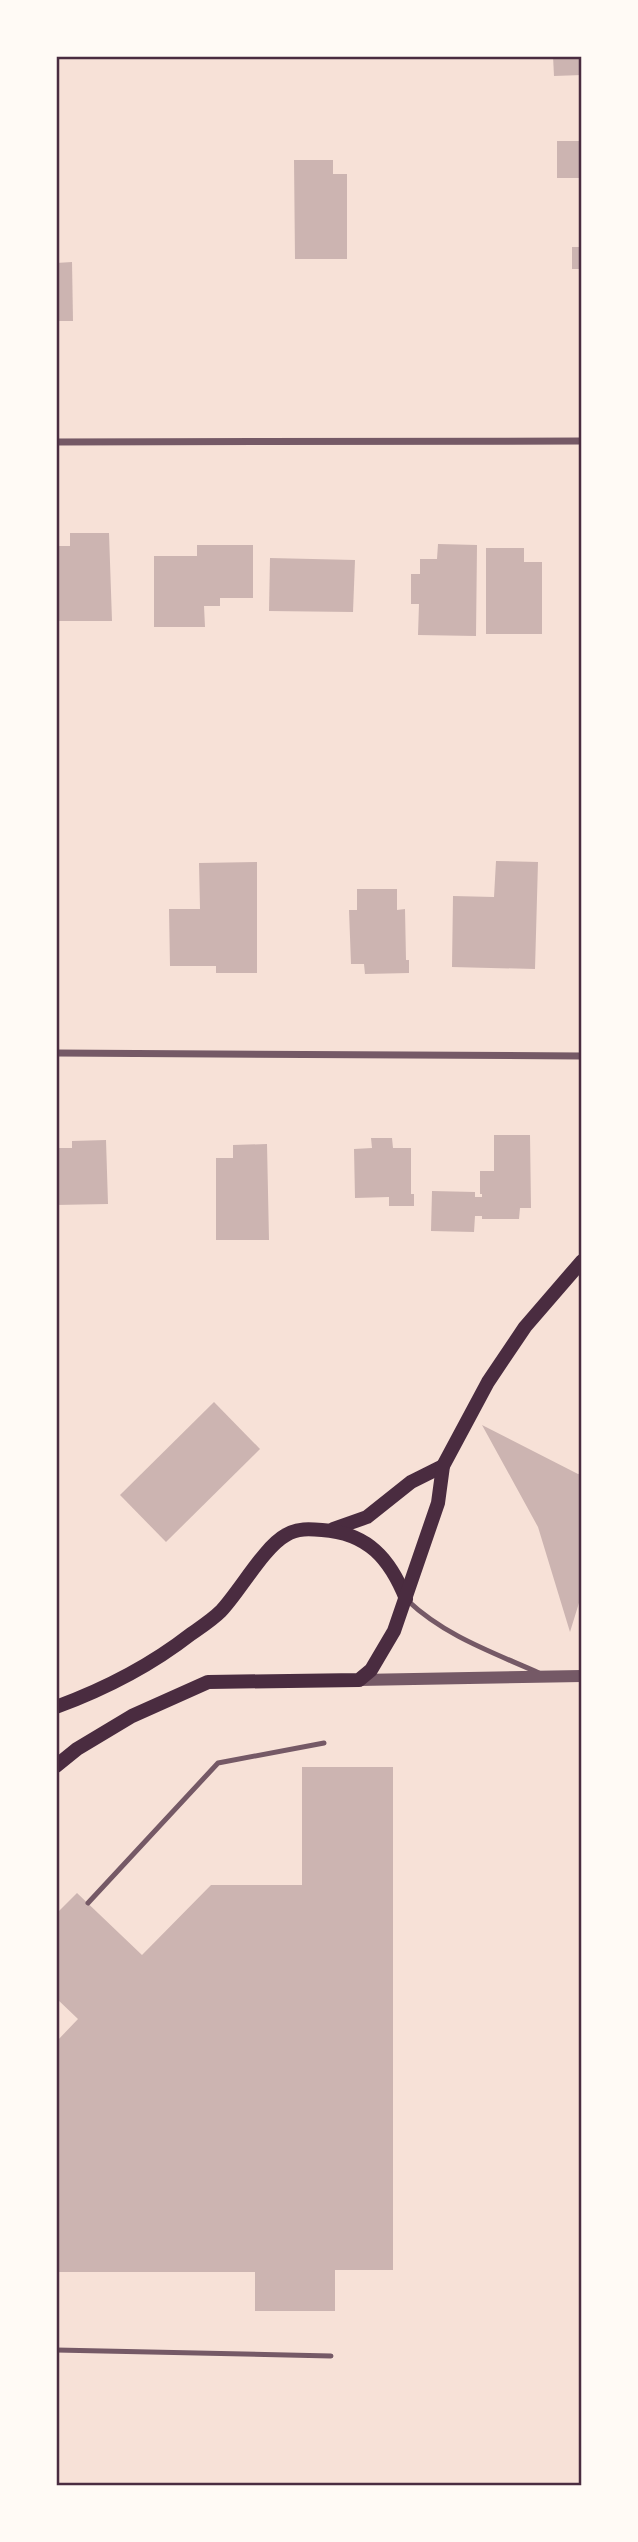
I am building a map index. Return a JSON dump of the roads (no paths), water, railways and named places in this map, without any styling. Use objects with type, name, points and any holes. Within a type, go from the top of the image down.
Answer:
[{"type":"main road","points":[[56,1766],[77,1749],[132,1716],[208,1682],[359,1680],[371,1670],[394,1631],[406,1599],[438,1503],[443,1466],[488,1382],[525,1327],[582,1261]]},
{"type":"main road","points":[[329,1530],[367,1517],[411,1482],[443,1466]]},
{"type":"main road","points":[[56,1706],[119,1681],[164,1654],[220,1612],[273,1543],[288,1533],[305,1529],[329,1530],[361,1539],[393,1569],[406,1599]]},
{"type":"street","points":[[56,442],[582,441]]},
{"type":"street","points":[[56,1053],[582,1056]]},
{"type":"street","points":[[359,1680],[582,1676]]},
{"type":"lane","points":[[406,1599],[440,1627],[458,1637],[548,1677]]},
{"type":"lane","points":[[88,1903],[218,1763],[324,1743]]},
{"type":"lane","points":[[56,2350],[331,2356]]}]
